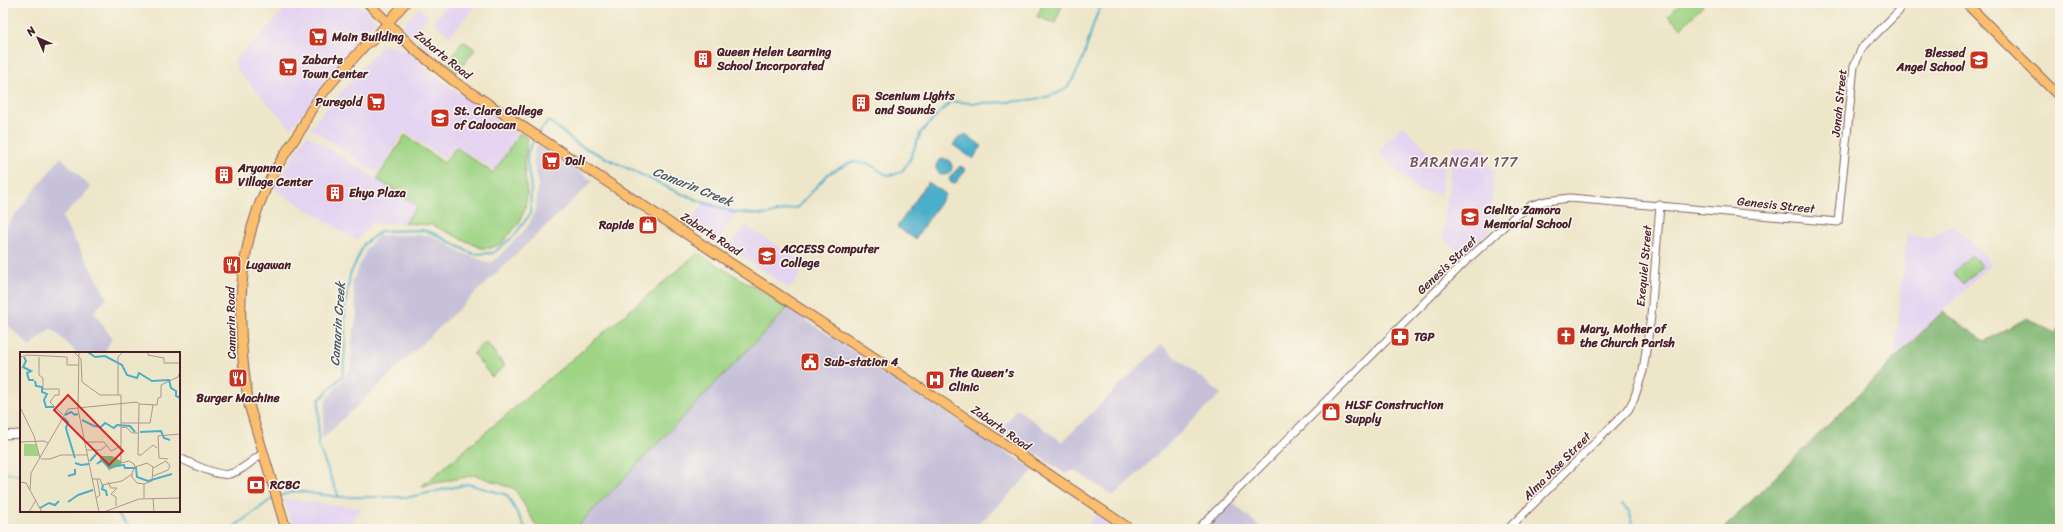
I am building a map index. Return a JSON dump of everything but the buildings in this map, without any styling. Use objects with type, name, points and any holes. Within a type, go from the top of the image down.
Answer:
[{"type":"main road","name":"Zabarte Road","points":[[368,3],[427,60],[455,82],[709,247],[1130,529]]},
{"type":"main road","name":"Camarin Road","points":[[286,529],[249,405],[244,370],[241,310],[244,255],[248,238],[264,192],[304,125],[306,118],[322,96],[367,43],[372,41],[405,3]]},
{"type":"main road","points":[[1966,3],[2060,97]]},
{"type":"street","name":"Jonah Street","points":[[1838,222],[1854,66],[1862,48],[1899,10],[1900,3]]},
{"type":"street","name":"Genesis Street","points":[[1198,529],[1459,268],[1523,210],[1546,201],[1570,198],[1838,222]]},
{"type":"street","name":"Exequiel Street","points":[[1620,418],[1628,410],[1634,399],[1643,371],[1650,316],[1660,205]]},
{"type":"street","name":"Alma Jose Street","points":[[1508,529],[1620,418]]},
{"type":"street","points":[[3,435],[20,434]]},
{"type":"street","points":[[180,458],[222,475],[230,474],[236,471],[263,453]]},
{"type":"shaded area","name":"Zabarte Town Center","points":[[291,3],[359,3],[376,21],[291,128],[239,72],[234,62]]},
{"type":"shaded area","points":[[449,3],[474,3],[476,5],[450,36],[433,22]]},
{"type":"shaded area","points":[[419,7],[429,16],[412,36],[402,27]]},
{"type":"shaded area","points":[[424,32],[439,45],[433,52],[417,40]]},
{"type":"shaded area","name":"Puregold","points":[[381,46],[396,47],[407,51],[436,77],[518,134],[494,170],[455,145],[445,159],[404,131],[379,174],[310,128]]},
{"type":"shaded area","points":[[1403,125],[1444,168],[1441,194],[1419,192],[1378,151]]},
{"type":"shaded area","points":[[307,135],[418,206],[404,223],[371,223],[357,241],[273,188]]},
{"type":"shaded area","points":[[538,144],[593,181],[321,440],[326,400],[351,369],[352,341],[357,315],[352,282],[368,247],[378,236],[383,235],[430,235],[462,253],[487,262],[493,262],[529,225],[536,208],[538,183],[533,162],[534,152]]},
{"type":"shaded area","name":"Cielito Zamora Memorial School","points":[[1453,145],[1487,149],[1487,163],[1496,173],[1494,175],[1491,213],[1499,221],[1464,257],[1443,237]]},
{"type":"shaded area","points":[[61,157],[91,188],[62,217],[107,298],[94,312],[112,338],[105,352],[76,352],[51,328],[30,347],[3,320],[3,230]]},
{"type":"shaded area","points":[[705,200],[737,210],[717,244],[690,225]]},
{"type":"shaded area","points":[[1954,225],[1992,263],[1894,358],[1907,235],[1929,238]]},
{"type":"shaded area","name":"ACCESS Computer College","points":[[746,226],[807,265],[790,289],[728,247]]},
{"type":"shaded area","points":[[788,308],[1034,470],[974,529],[575,529]]},
{"type":"shaded area","points":[[1161,345],[1221,394],[1114,496],[1074,470],[1065,474],[1002,430],[1016,408],[1062,442]]},
{"type":"shaded area","points":[[284,499],[362,508],[344,529],[293,529]]},
{"type":"shaded area","points":[[1232,502],[1262,529],[1205,529]]},
{"type":"shaded area","points":[[1097,513],[1121,529],[1086,529]]},
{"type":"green space","points":[[1043,3],[1063,3],[1055,23],[1037,17]]},
{"type":"green space","points":[[1681,3],[1700,3],[1703,6],[1681,28],[1668,16]]},
{"type":"green space","points":[[463,41],[475,49],[457,73],[445,65]]},
{"type":"green space","points":[[520,133],[528,138],[524,163],[527,195],[525,209],[519,223],[502,243],[491,248],[481,248],[432,225],[404,223],[418,206],[377,179],[405,135],[444,163],[456,147],[493,173]]},
{"type":"green space","points":[[698,253],[788,308],[575,529],[538,529],[515,489],[475,475],[422,486]]},
{"type":"green space","points":[[1971,255],[1982,266],[1963,284],[1953,273]]},
{"type":"green space","points":[[1942,312],[1985,341],[2027,318],[2055,333],[2060,329],[2060,529],[1723,529]]},
{"type":"green space","points":[[486,342],[505,366],[492,377],[473,353]]},
{"type":"water","points":[[965,134],[982,146],[973,159],[953,145],[958,138],[963,137]]},
{"type":"water","points":[[941,159],[947,159],[952,164],[950,173],[947,175],[941,175],[936,170],[936,164]]},
{"type":"water","points":[[960,166],[964,168],[965,172],[957,182],[951,183],[949,178]]},
{"type":"water","points":[[928,182],[946,194],[915,239],[897,227]]},
{"type":"waterway","name":"Camarin Creek","points":[[540,131],[549,121],[577,144],[675,191],[733,212],[765,215],[798,207],[828,174],[851,162],[867,163],[887,175],[896,174],[903,170],[909,161],[921,132],[950,102],[981,103],[1020,101],[1046,97],[1065,89],[1072,81],[1084,57],[1094,22],[1103,3]]},
{"type":"waterway","name":"Camarin Creek","points":[[1161,3],[1168,3]]},
{"type":"waterway","name":"Camarin Creek","points":[[339,497],[318,445],[319,400],[343,375],[345,306],[350,275],[364,244],[381,231],[422,230],[433,233],[473,254],[493,253],[514,236],[530,214],[531,188],[527,161],[528,152],[534,140]]},
{"type":"waterway","name":"Camarin Creek","points":[[3,472],[20,475]]},
{"type":"waterway","points":[[279,496],[295,491],[339,497],[410,497],[468,484],[507,495],[526,529]]},
{"type":"waterway","name":"Camarin Creek","points":[[231,529],[273,498]]},
{"type":"waterway","points":[[1622,504],[1629,511],[1635,529]]},
{"type":"waterway","name":"Camarin Creek","points":[[115,512],[131,529]]},
{"type":"place","name":"Main Building","points":[[318,37]]},
{"type":"place","name":"Queen Helen Learning School Incorporated","points":[[703,59]]},
{"type":"place","name":"Blessed Angel School","points":[[1979,60]]},
{"type":"place","name":"Zabarte Town Center","points":[[288,67]]},
{"type":"place","name":"Puregold","points":[[376,102]]},
{"type":"place","name":"Scenium Lights and Sounds","points":[[861,103]]},
{"type":"place","name":"St. Clare College of Caloocan","points":[[440,118]]},
{"type":"place","name":"Dali","points":[[551,161]]},
{"type":"place","name":"Aryanna Village Center","points":[[224,175]]},
{"type":"place","name":"Ehya Plaza","points":[[335,193]]},
{"type":"place","name":"Cielito Zamora Memorial School","points":[[1470,217]]},
{"type":"place","name":"Rapide","points":[[648,225]]},
{"type":"place","name":"ACCESS Computer College","points":[[767,256]]},
{"type":"place","name":"Lugawan","points":[[232,265]]},
{"type":"place","name":"Mary, Mother of the Church Parish","points":[[1566,336]]},
{"type":"place","name":"TGP","points":[[1400,337]]},
{"type":"place","name":"Sub-station 4","points":[[810,362]]},
{"type":"place","name":"Burger Machine","points":[[238,378]]},
{"type":"place","name":"The Queen's Clinic","points":[[935,380]]},
{"type":"place","name":"HLSF Construction Supply","points":[[1331,412]]},
{"type":"place","name":"RCBC","points":[[256,485]]},
{"type":"district","name":"BARANGAY 177","points":[[1464,162]]}]
